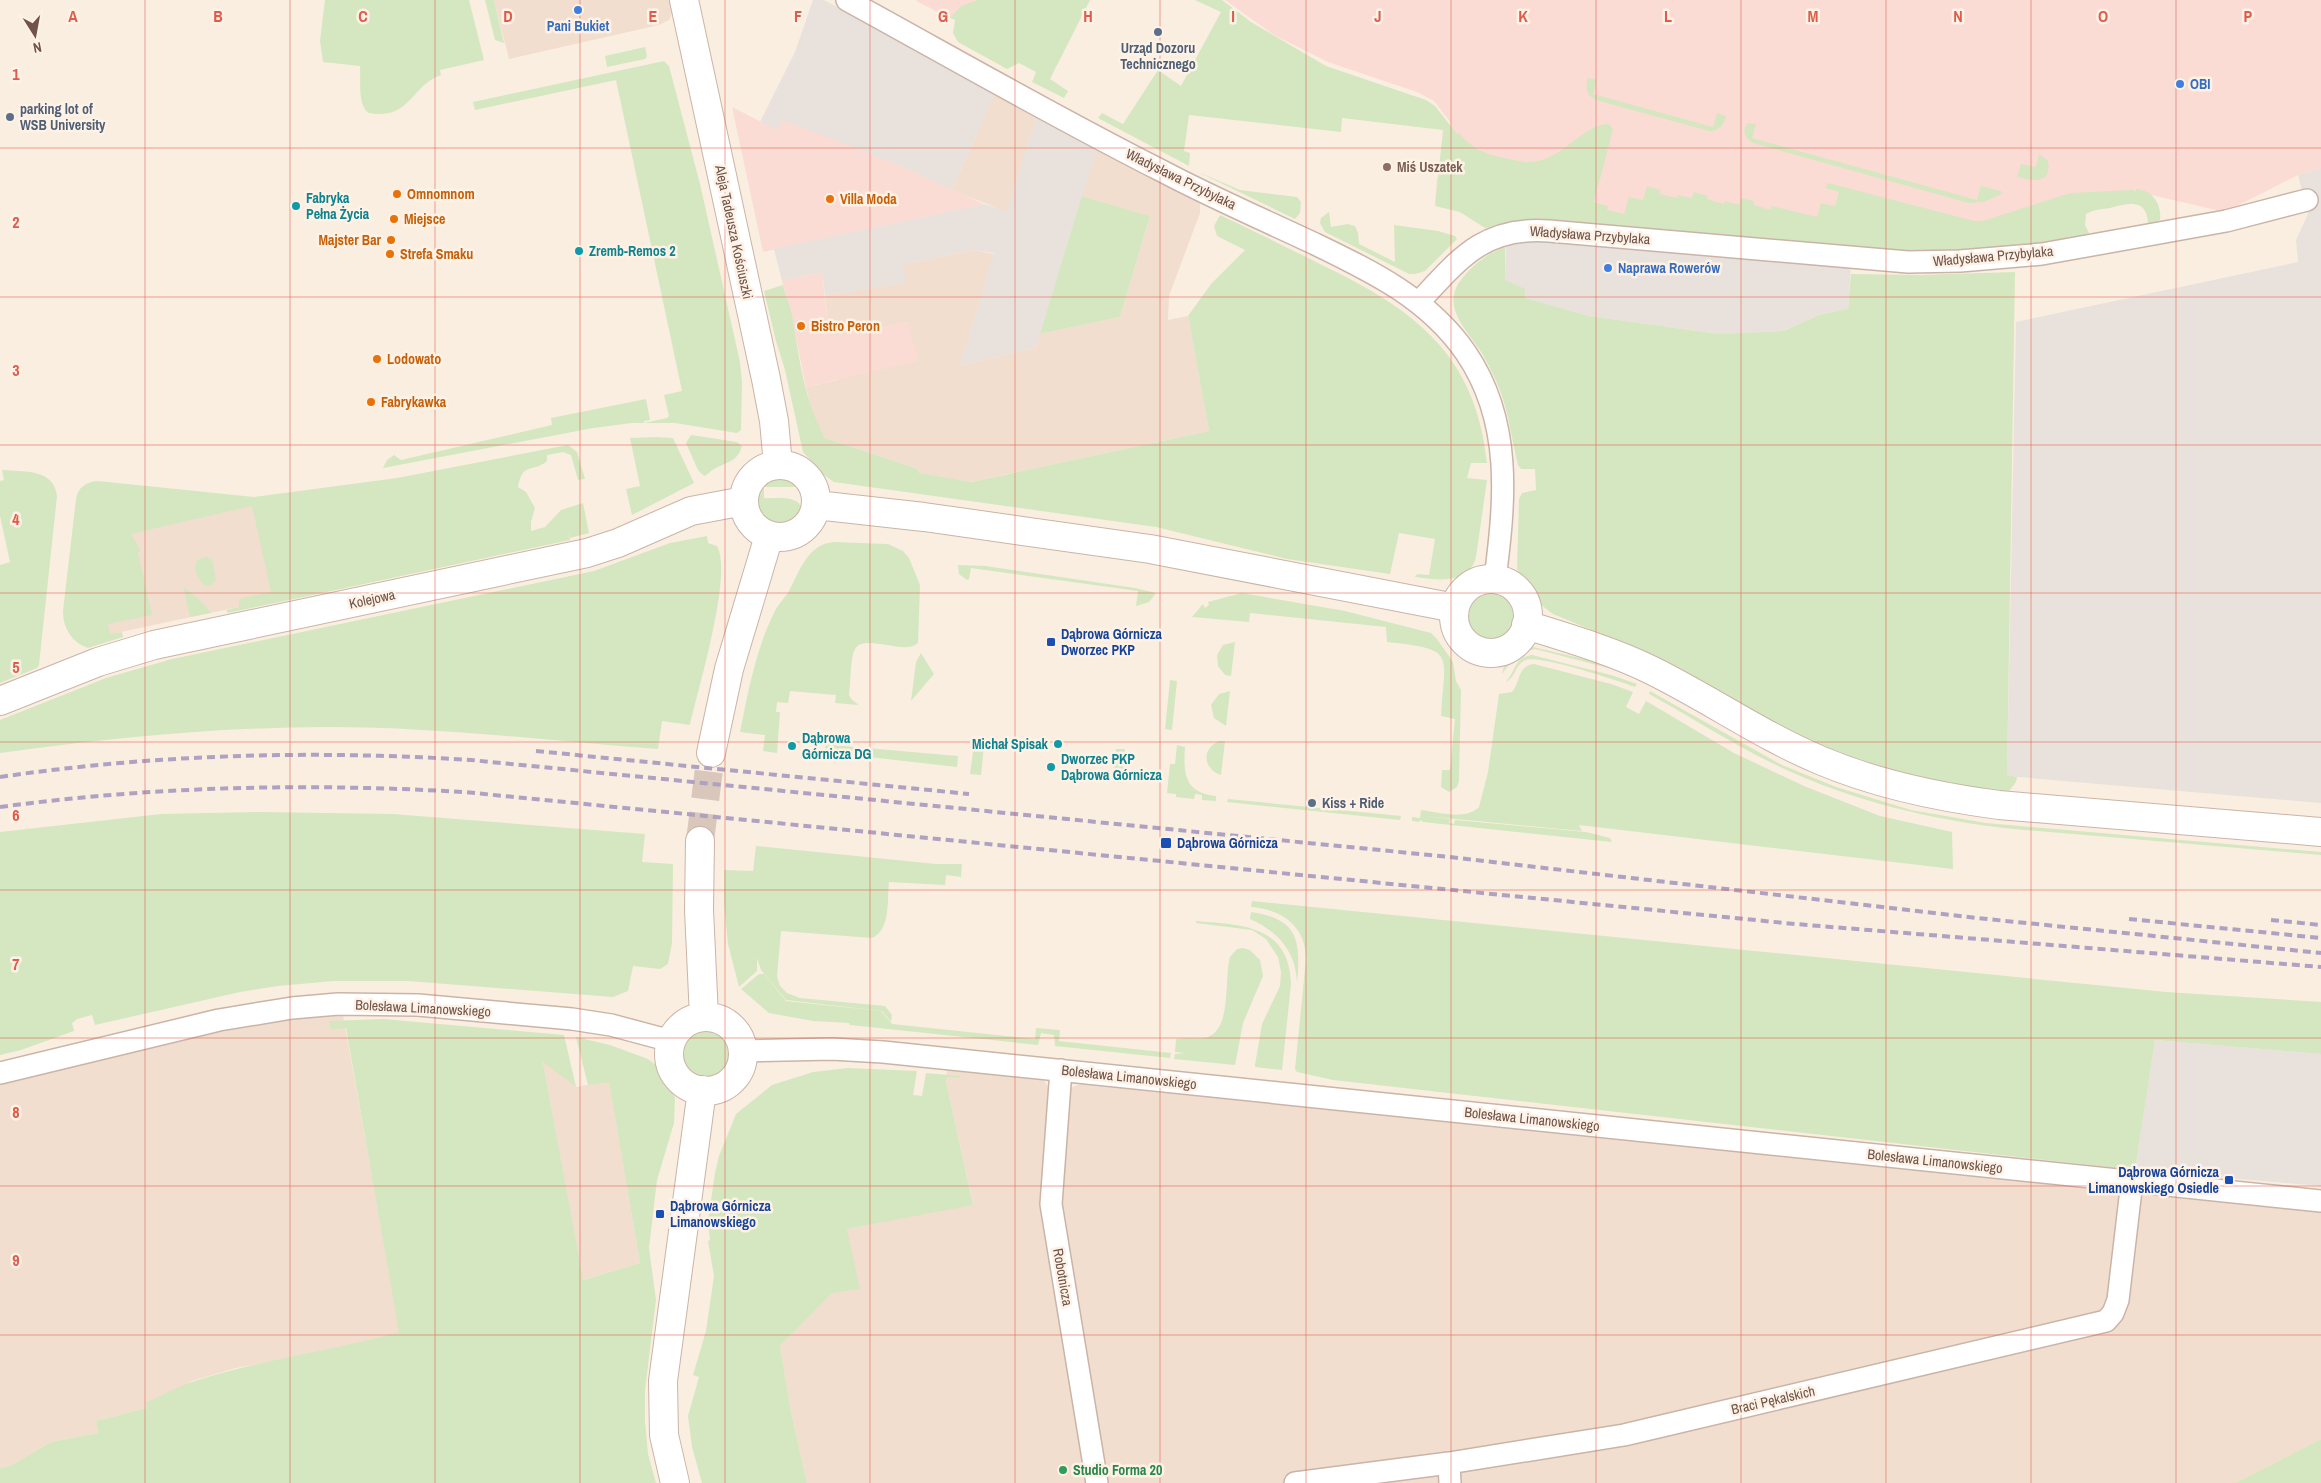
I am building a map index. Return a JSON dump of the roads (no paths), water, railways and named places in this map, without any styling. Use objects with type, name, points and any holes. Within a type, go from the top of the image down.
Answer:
[{"type":"street","name":"Aleja Tadeusza Kościuszki","points":[[684,0],[766,379],[774,421],[778,465]]},
{"type":"street","name":"Władysława Przybylaka","points":[[847,0],[1162,172],[1378,275],[1418,302],[1476,246],[1496,236],[1519,231],[1549,231],[1908,262],[1960,261],[2042,254],[2226,222],[2307,200]]},
{"type":"street","points":[[1418,302],[1442,324],[1466,354],[1484,386],[1494,414],[1501,444],[1504,482],[1495,579]]},
{"type":"street","points":[[778,465],[792,467],[806,475],[814,488],[816,505],[813,518],[803,530],[789,537],[769,536],[761,533],[749,520],[744,501],[746,488],[752,478],[766,468],[778,465]]},
{"type":"street","name":"Kolejowa","points":[[0,701],[98,662],[154,645],[587,553],[618,543],[691,511],[744,501]]},
{"type":"street","points":[[816,505],[1150,549],[1455,608]]},
{"type":"street","points":[[711,753],[729,669],[769,536]]},
{"type":"street","points":[[1495,579],[1512,586],[1523,597],[1528,612],[1526,625],[1518,640],[1509,648],[1497,652],[1484,652],[1473,648],[1459,635],[1455,623],[1455,608],[1459,598],[1469,586],[1483,580],[1495,579]]},
{"type":"street","points":[[1526,625],[1638,664],[1777,740],[1841,768],[1896,786],[1947,798],[1999,805],[2321,832]]},
{"type":"street","points":[[700,841],[699,910],[704,1017]]},
{"type":"street","name":"Bolesława Limanowskiego","points":[[0,1072],[219,1020],[272,1011],[330,1005],[412,1005],[572,1019],[611,1025],[671,1041]]},
{"type":"street","points":[[704,1017],[716,1018],[733,1028],[740,1040],[742,1051],[741,1066],[730,1081],[715,1089],[702,1090],[687,1085],[675,1074],[669,1057],[671,1041],[684,1024],[704,1017]]},
{"type":"street","name":"Bolesława Limanowskiego","points":[[742,1051],[824,1049],[883,1052],[2321,1201]]},
{"type":"street","name":"Robotnicza","points":[[1061,1070],[1051,1204],[1097,1483]]},
{"type":"street","points":[[675,1483],[664,1435],[663,1381],[702,1090]]},
{"type":"street","name":"Braci Pękalskich","points":[[1295,1483],[1450,1473],[1624,1435],[2106,1321],[2113,1313],[2118,1300],[2132,1181]]},
{"type":"tunnel","points":[[700,841],[711,753]]},
{"type":"railway","points":[[536,751],[969,794]]},
{"type":"railway","points":[[0,777],[117,763],[235,756],[353,755],[471,760],[1450,857],[1977,918],[2321,953]]},
{"type":"railway","points":[[0,807],[116,795],[232,788],[290,787],[464,792],[1795,924],[2321,967]]},
{"type":"railway","points":[[2129,919],[2321,938]]},
{"type":"railway","points":[[2271,920],[2321,925]]},
{"type":"place","name":"Pani Bukiet","points":[[578,10]]},
{"type":"place","name":"Urząd Dozoru Technicznego","points":[[1158,32]]},
{"type":"place","name":"OBI","points":[[2180,84]]},
{"type":"place","name":"parking lot of WSB University","points":[[10,117]]},
{"type":"place","name":"Miś Uszatek","points":[[1387,167]]},
{"type":"place","name":"Omnomnom","points":[[397,194]]},
{"type":"place","name":"Villa Moda","points":[[830,199]]},
{"type":"place","name":"Fabryka Pełna Życia","points":[[296,206]]},
{"type":"place","name":"Miejsce","points":[[394,219]]},
{"type":"place","name":"Majster Bar","points":[[391,240]]},
{"type":"place","name":"Zremb-Remos 2","points":[[579,251]]},
{"type":"place","name":"Strefa Smaku","points":[[390,254]]},
{"type":"place","name":"Naprawa Rowerów","points":[[1608,268]]},
{"type":"place","name":"Bistro Peron","points":[[801,326]]},
{"type":"place","name":"Lodowato","points":[[377,359]]},
{"type":"place","name":"Fabrykawka","points":[[371,402]]},
{"type":"place","name":"Dąbrowa Górnicza Dworzec PKP","points":[[1051,642]]},
{"type":"place","name":"Michał Spisak","points":[[1058,744]]},
{"type":"place","name":"Dąbrowa Górnicza DG","points":[[792,746]]},
{"type":"place","name":"Dworzec PKP Dąbrowa Górnicza","points":[[1051,767]]},
{"type":"place","name":"Kiss + Ride","points":[[1312,803]]},
{"type":"place","name":"Dąbrowa Górnicza","points":[[1166,843]]},
{"type":"place","name":"Dąbrowa Górnicza Limanowskiego Osiedle","points":[[2229,1180]]},
{"type":"place","name":"Dąbrowa Górnicza Limanowskiego","points":[[660,1214]]},
{"type":"place","name":"Studio Forma 20","points":[[1063,1470]]}]
